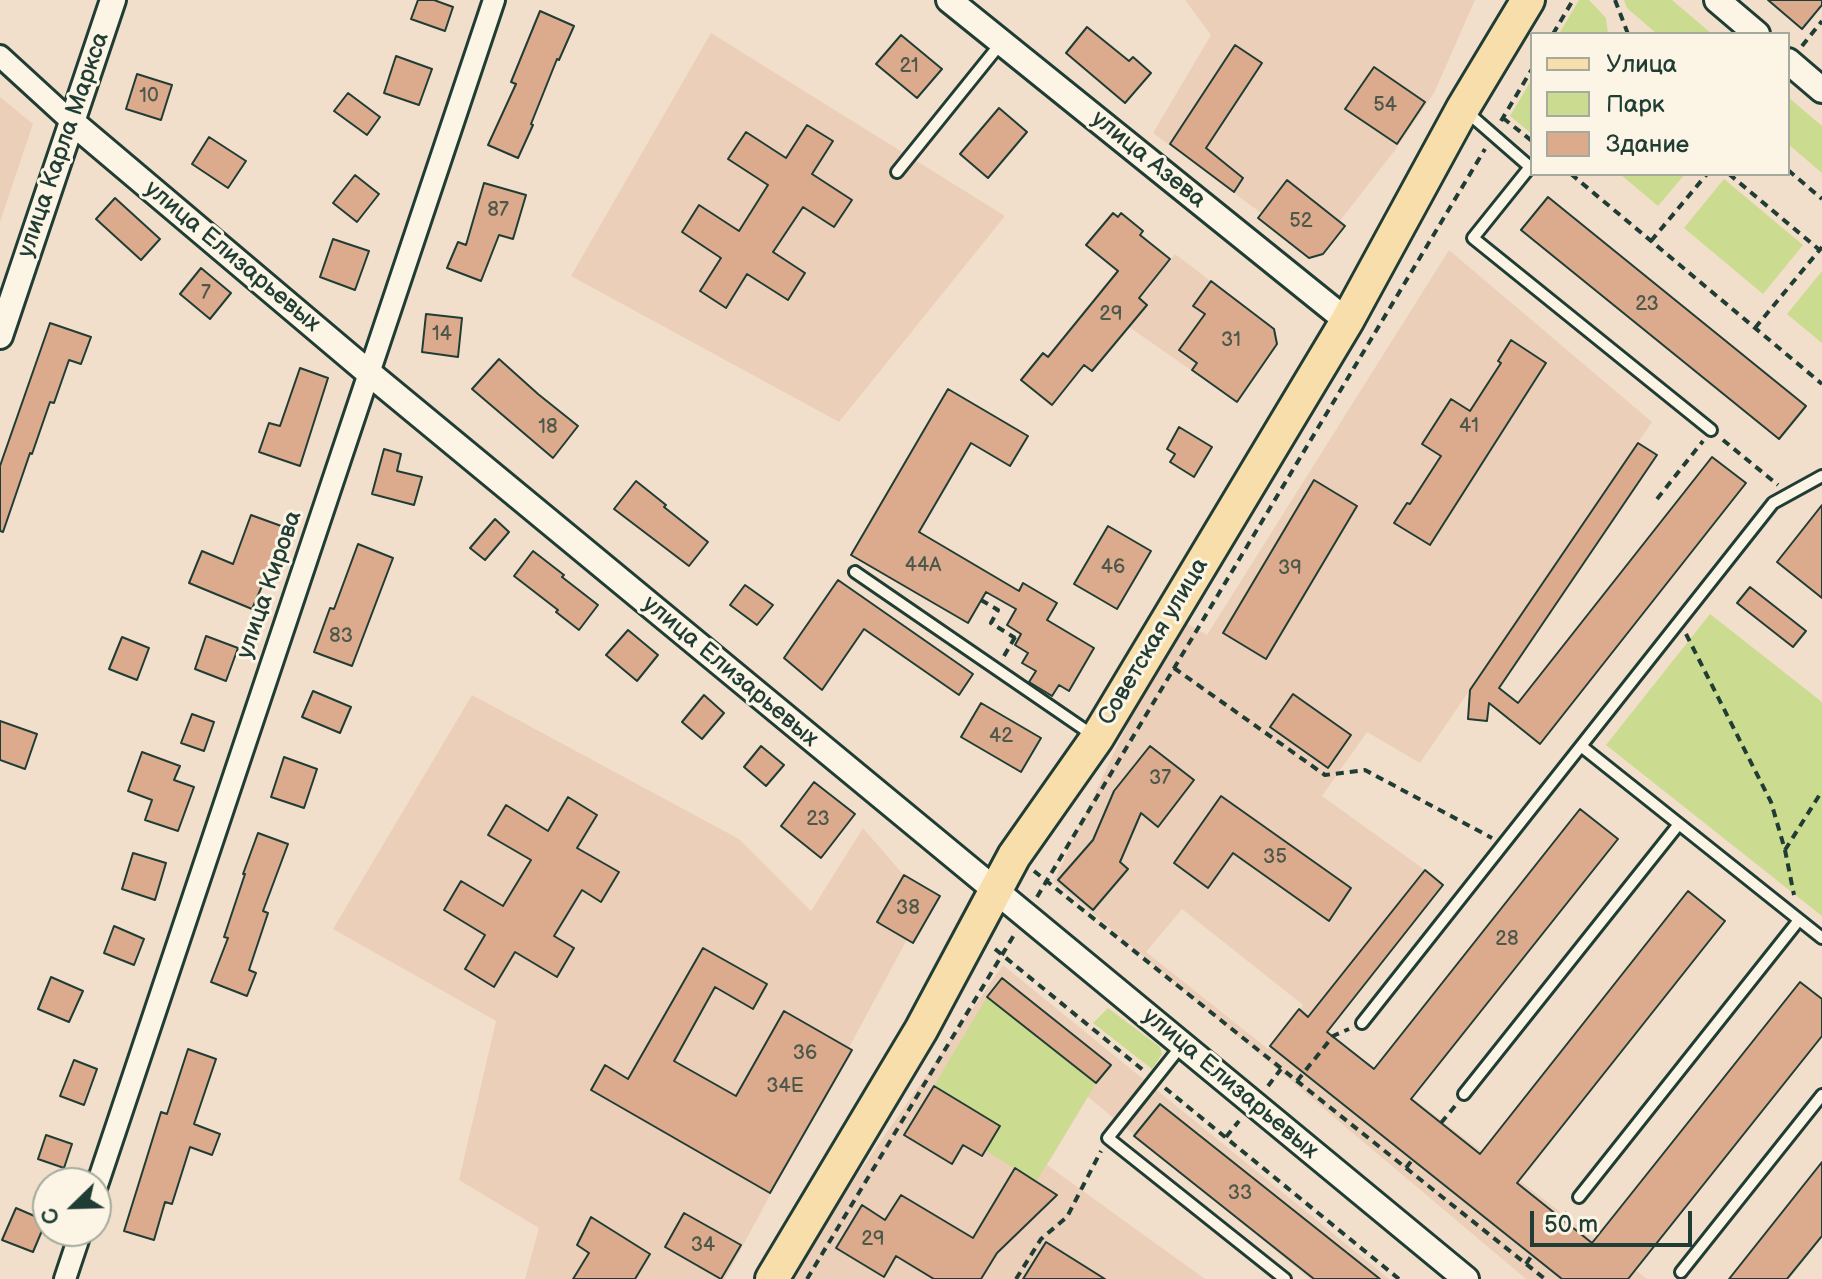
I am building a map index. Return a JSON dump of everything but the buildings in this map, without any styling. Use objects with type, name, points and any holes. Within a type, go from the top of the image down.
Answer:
[{"type":"main road","name":"Советская улица","points":[[772,1279],[921,1030],[1014,856],[1097,738],[1347,321],[1463,108],[1528,0]]},
{"type":"street","name":"улица Карла Маркса","points":[[0,336],[113,0]]},
{"type":"street","name":"улица Кирова","points":[[103,1167],[494,0]]},
{"type":"street","name":"улица Азева","points":[[949,0],[1347,321]]},
{"type":"street","points":[[1717,0],[1755,32]]},
{"type":"street","name":"улица Елизарьевых","points":[[0,56],[72,122],[369,373],[1466,1279]]},
{"type":"street","points":[[1790,64],[1822,90]]},
{"type":"street","points":[[65,1279],[76,1247]]},
{"type":"lane","points":[[897,172],[1002,42]]},
{"type":"lane","points":[[1463,108],[1530,167],[1473,238],[1711,430]]},
{"type":"lane","points":[[1362,1023],[1773,503],[1822,476]]},
{"type":"lane","points":[[855,572],[1097,738]]},
{"type":"lane","points":[[1581,746],[1822,938]]},
{"type":"lane","points":[[1464,1094],[1679,824]]},
{"type":"lane","points":[[1579,1197],[1799,920]]},
{"type":"lane","points":[[1182,1045],[1108,1138],[1285,1279]]},
{"type":"lane","points":[[1681,1272],[1822,1095]]},
{"type":"path","points":[[1554,32],[1573,0]]},
{"type":"path","points":[[1615,0],[1627,32]]},
{"type":"path","points":[[1790,60],[1822,21]]},
{"type":"path","points":[[807,1279],[1530,72]]},
{"type":"path","points":[[1503,118],[1530,139]]},
{"type":"path","points":[[1790,172],[1822,199]]},
{"type":"path","points":[[1573,176],[1822,384]]},
{"type":"path","points":[[1651,241],[1705,176]]},
{"type":"path","points":[[1731,176],[1821,250],[1755,328]]},
{"type":"path","points":[[1657,499],[1711,430],[1790,494]]},
{"type":"path","points":[[981,600],[998,610],[991,623],[1016,635],[996,669]]},
{"type":"path","points":[[1680,622],[1771,802],[1785,850],[1799,920]]},
{"type":"path","points":[[1174,668],[1325,775],[1365,770],[1504,844]]},
{"type":"path","points":[[1785,850],[1822,791]]},
{"type":"path","points":[[1014,856],[1545,1279]]},
{"type":"path","points":[[973,932],[1399,1279]]},
{"type":"path","points":[[1297,1081],[1333,1036],[1362,1023]]},
{"type":"path","points":[[1441,1123],[1464,1094]]},
{"type":"path","points":[[1016,1279],[1041,1239],[1067,1217],[1108,1138]]},
{"type":"path","points":[[1406,1168],[1412,1160]]},
{"type":"path","points":[[1526,1264],[1532,1255]]},
{"type":"shaded area","points":[[1185,0],[1475,0],[1434,93],[1395,150],[1315,253],[1153,133],[1211,35]]},
{"type":"shaded area","points":[[711,33],[1005,216],[839,422],[571,276]]},
{"type":"shaded area","points":[[0,97],[33,124],[0,222]]},
{"type":"shaded area","points":[[1449,250],[1652,422],[1420,763],[1367,732],[1322,796],[1425,870],[1312,1012],[1327,1032],[1647,1279],[1526,1279],[1054,881],[1177,618],[1207,635]],"holes":[[[1182,909],[1303,1005],[1268,1049],[1146,952]]]},
{"type":"shaded area","points":[[1175,254],[1274,329],[1277,344],[1237,402],[1129,327],[1147,305],[1139,298]]},
{"type":"shaded area","points":[[472,695],[739,839],[811,911],[863,828],[927,902],[725,1279],[525,1279],[539,1228],[459,1180],[496,1021],[333,929]]},
{"type":"shaded area","points":[[1003,965],[1389,1279],[1310,1279],[1088,1097],[1047,1165],[1205,1279],[983,1279],[978,1276],[976,1279],[785,1279]]},
{"type":"green space","points":[[1579,0],[1589,0],[1606,18],[1608,32],[1560,32]]},
{"type":"green space","points":[[1624,0],[1672,0],[1710,32],[1655,32],[1627,8]]},
{"type":"green space","points":[[1530,82],[1530,132],[1510,116]]},
{"type":"green space","points":[[1790,99],[1822,126],[1822,173],[1790,146]]},
{"type":"green space","points":[[1622,176],[1683,176],[1658,206]]},
{"type":"green space","points":[[1724,179],[1803,245],[1763,294],[1684,228]]},
{"type":"green space","points":[[1822,271],[1822,343],[1787,314]]},
{"type":"green space","points":[[1710,614],[1822,702],[1822,916],[1606,745]]},
{"type":"green space","points":[[987,997],[1096,1083],[1036,1182],[985,1150],[999,1126],[934,1086]]},
{"type":"green space","points":[[1108,1008],[1160,1047],[1162,1054],[1152,1069],[1093,1023]]}]
